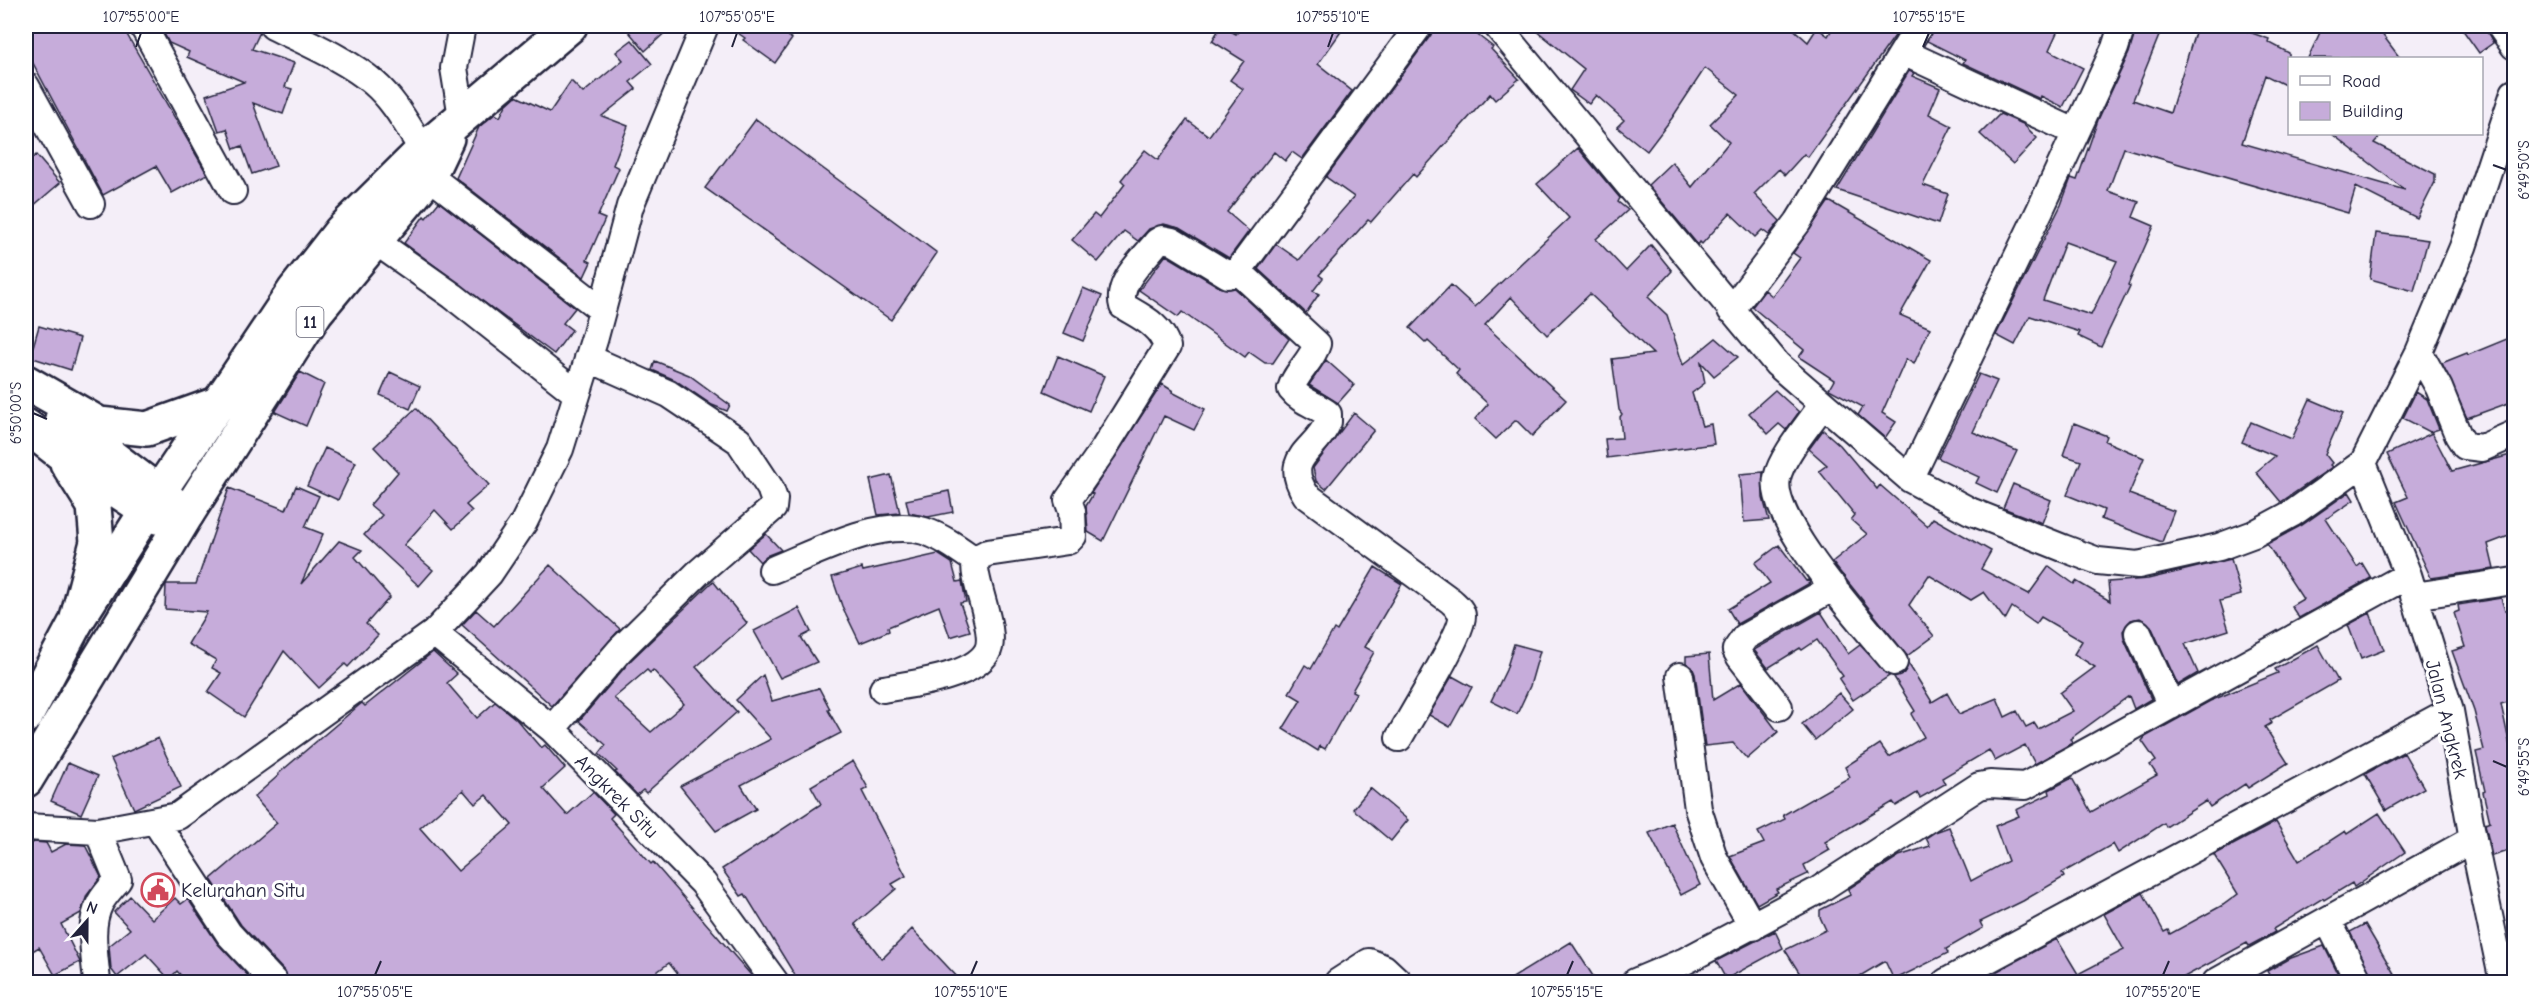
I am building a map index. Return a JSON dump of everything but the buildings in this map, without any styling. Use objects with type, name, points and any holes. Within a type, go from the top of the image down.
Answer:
[{"type":"highway","name":"11","points":[[26,780],[182,523],[316,312],[375,241],[458,120],[570,26]]},
{"type":"highway","name":"11","points":[[26,716],[76,622],[153,501],[294,291],[340,231],[428,165]]},
{"type":"highway","points":[[26,382],[99,424],[147,429],[217,404]]},
{"type":"highway","points":[[26,392],[153,501],[182,523]]},
{"type":"highway","points":[[26,426],[62,454],[153,501]]},
{"type":"highway","points":[[62,454],[94,506],[97,542],[76,622]]},
{"type":"street","points":[[143,26],[234,191]]},
{"type":"street","points":[[273,26],[328,53],[374,83],[399,111],[428,165],[602,310]]},
{"type":"street","points":[[458,120],[454,68],[462,26]]},
{"type":"street","points":[[26,827],[98,831],[178,816],[434,633],[489,574],[524,522],[560,449],[578,394],[630,206],[705,26]]},
{"type":"street","points":[[883,689],[951,677],[978,661],[987,652],[990,637],[975,571],[979,556],[1068,542],[1073,536],[1072,512],[1068,500],[1103,450],[1167,347],[1164,336],[1157,328],[1123,306],[1120,296],[1123,286],[1156,242],[1162,239],[1172,241],[1228,275],[1238,271],[1419,26]]},
{"type":"street","points":[[1497,26],[1777,364],[1910,479],[1970,511],[2063,548],[2098,561],[2138,565],[2219,547],[2254,534],[2293,513],[2363,463],[2419,352],[2463,248],[2514,93]]},
{"type":"street","points":[[1731,310],[1798,222],[1919,26]]},
{"type":"street","points":[[1910,479],[2040,210],[2115,48],[2122,26]]},
{"type":"street","points":[[2500,26],[2514,46]]},
{"type":"street","points":[[1903,52],[1982,86],[2027,111],[2075,132]]},
{"type":"street","points":[[26,86],[91,204]]},
{"type":"street","points":[[375,241],[453,296],[578,394]]},
{"type":"street","points":[[1238,271],[1317,344],[1314,353],[1293,382],[1291,389],[1319,410],[1326,412],[1328,422],[1301,456],[1296,474],[1306,495],[1451,602],[1462,617],[1450,647],[1399,738]]},
{"type":"street","points":[[2419,352],[2439,388],[2458,435],[2465,446],[2482,448],[2514,434]]},
{"type":"street","points":[[552,729],[621,650],[698,573],[773,508],[774,499],[770,488],[739,441],[669,394],[588,358]]},
{"type":"street","points":[[1823,404],[1781,466],[1777,487],[1786,520],[1834,587],[1894,662]]},
{"type":"street","name":"Jalan Angkrek","points":[[2363,463],[2411,585],[2450,711],[2473,839],[2504,982]]},
{"type":"street","points":[[772,570],[860,536],[896,528],[922,530],[957,547],[976,561]]},
{"type":"street","points":[[1635,982],[1685,961],[1753,927],[1817,891],[1979,786],[2025,786],[2171,706],[2411,585],[2514,581]]},
{"type":"street","points":[[1779,707],[1740,657],[1736,650],[1738,645],[1745,637],[1834,587]]},
{"type":"street","name":"Angkrek Situ","points":[[434,633],[552,729],[703,883],[776,982]]},
{"type":"street","points":[[2138,633],[2171,706]]},
{"type":"street","points":[[1680,676],[1698,809],[1714,858],[1753,927]]},
{"type":"street","points":[[1946,982],[2450,711]]},
{"type":"street","points":[[155,821],[228,934],[274,982]]},
{"type":"street","points":[[97,982],[93,937],[96,916],[100,903],[118,880],[98,831]]},
{"type":"street","points":[[2216,982],[2473,839]]},
{"type":"street","points":[[2328,921],[2359,982]]},
{"type":"street","points":[[1338,982],[1369,962],[1384,968],[1399,982]]},
{"type":"place","name":"Kelurahan Situ","points":[[158,890]]}]
